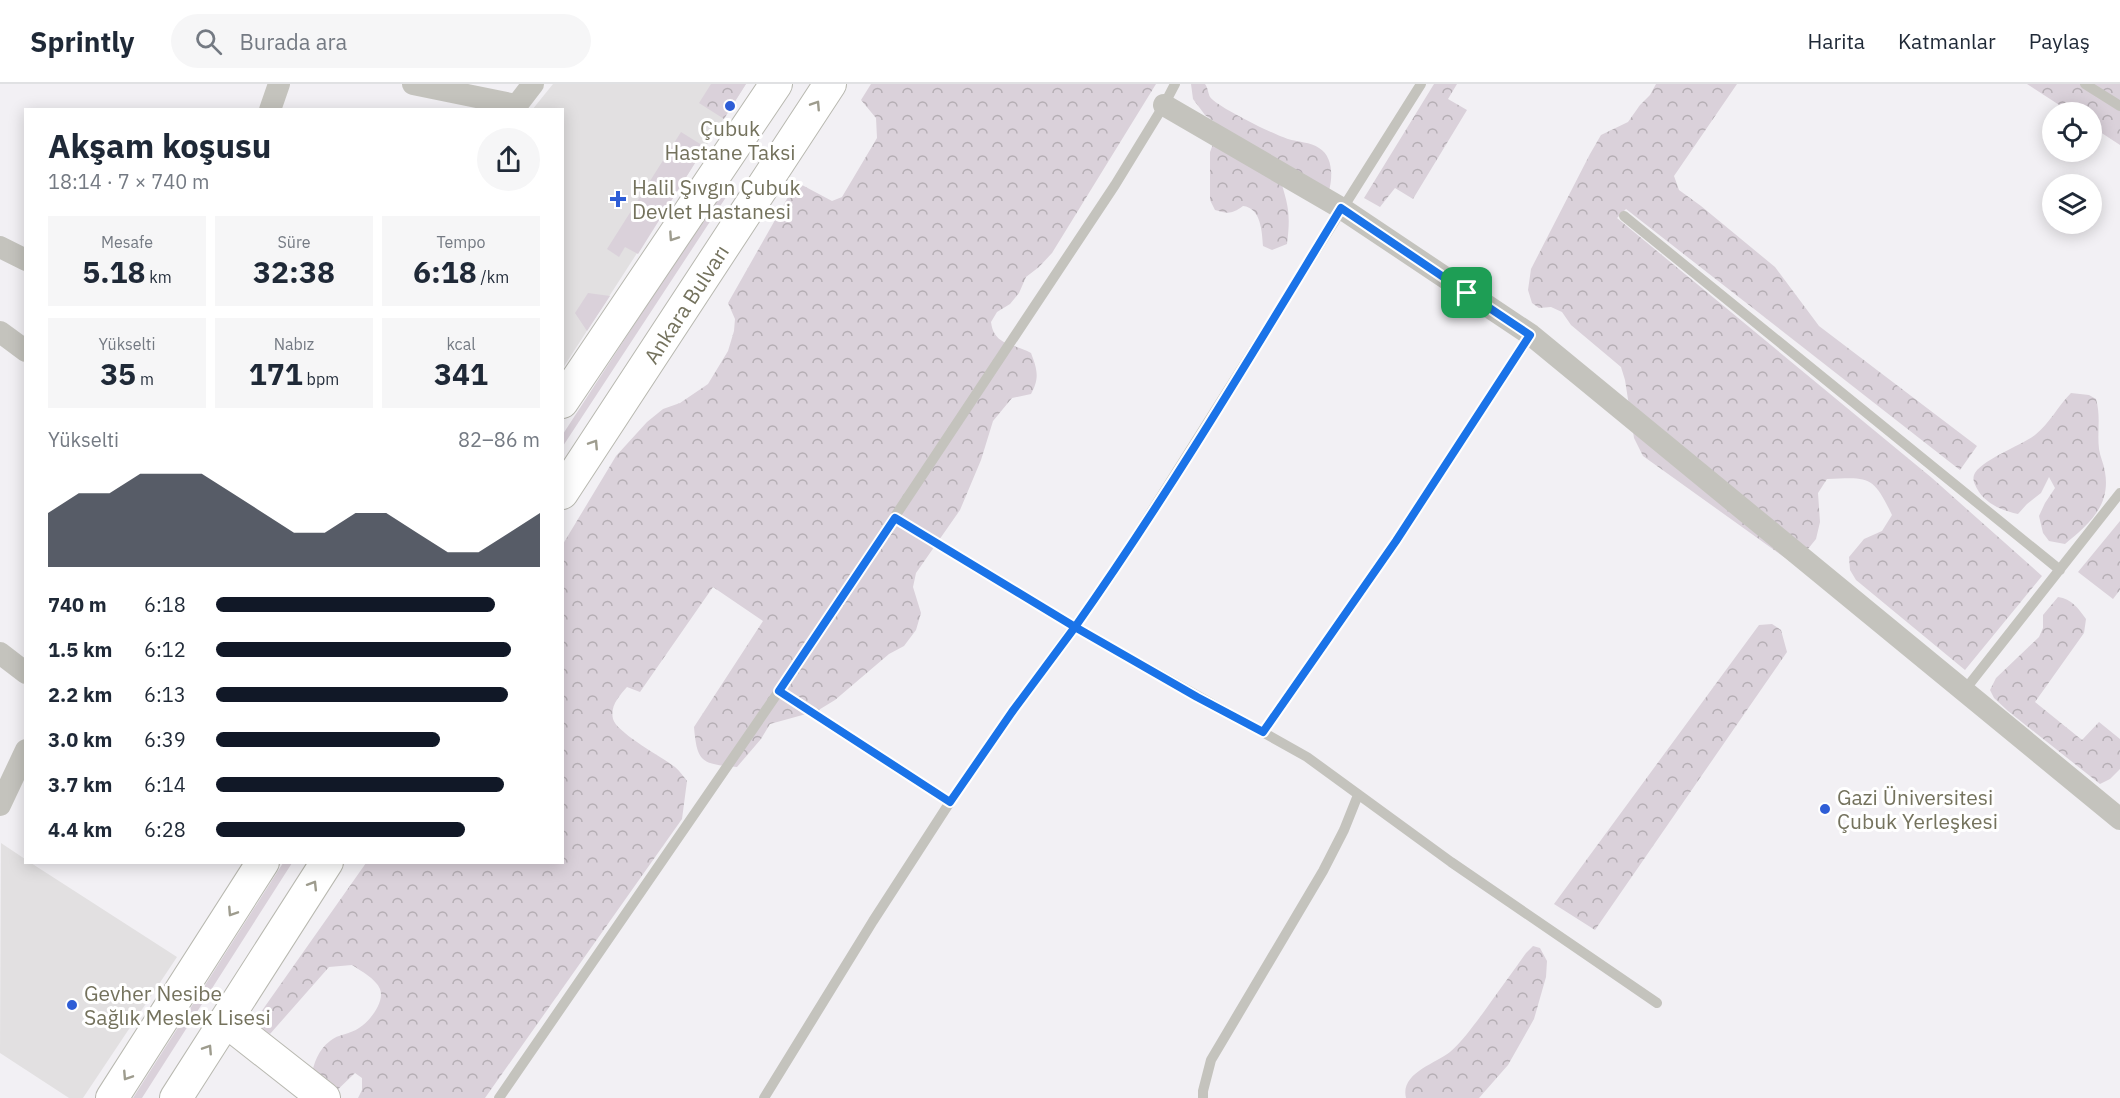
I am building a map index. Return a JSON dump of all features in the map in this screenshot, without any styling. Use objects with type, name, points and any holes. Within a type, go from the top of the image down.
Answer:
[{"type":"main road","points":[[564,399],[776,84]]},
{"type":"main road","name":"Ankara Bulvarı","points":[[564,490],[830,84]]},
{"type":"main road","points":[[112,1098],[262,864]]},
{"type":"main road","points":[[176,1098],[326,864]]},
{"type":"main road","points":[[226,1021],[324,1098]]},
{"type":"street","points":[[271,108],[279,84]]},
{"type":"street","points":[[412,84],[515,107],[533,84]]},
{"type":"street","points":[[1164,105],[1341,208],[1530,335],[2120,819]]},
{"type":"street","points":[[0,247],[24,259]]},
{"type":"street","points":[[0,332],[24,350]]},
{"type":"street","points":[[0,653],[24,671]]},
{"type":"street","points":[[0,805],[24,754]]},
{"type":"lane","points":[[499,1098],[895,518],[1109,195],[1175,84]]},
{"type":"lane","points":[[764,1098],[884,903],[950,802],[1111,576],[1421,84]]},
{"type":"lane","points":[[2085,84],[2120,106]]},
{"type":"lane","points":[[1624,216],[2060,570]]},
{"type":"lane","points":[[1263,732],[1396,541],[1530,335]]},
{"type":"lane","points":[[1964,691],[2120,493]]},
{"type":"lane","points":[[895,518],[1075,627],[1307,758],[1450,862],[1657,1003]]},
{"type":"lane","points":[[779,691],[950,802]]},
{"type":"lane","points":[[1203,1098],[1211,1060],[1323,871],[1344,830],[1358,795]]},
{"type":"shaded area","name":"Halil Şıvgın Çubuk Devlet Hastanesi","points":[[553,84],[746,84],[564,366],[564,108],[534,108]]},
{"type":"shaded area","name":"Gevher Nesibe Sağlık Meslek Lisesi","points":[[1,843],[24,858],[24,864],[33,864],[177,957],[83,1098],[69,1098],[0,1053]]},
{"type":"green space","points":[[711,84],[746,84],[724,119],[699,103]]},
{"type":"green space","points":[[871,84],[1156,84],[1052,253],[1026,277],[1019,293],[1010,304],[997,312],[991,322],[1000,340],[1031,353],[1036,369],[1036,383],[1031,394],[1012,398],[993,421],[981,460],[960,510],[916,573],[913,587],[921,613],[916,630],[904,646],[889,654],[835,700],[817,711],[770,724],[761,739],[737,767],[716,765],[709,763],[700,755],[694,727],[763,621],[713,587],[640,692],[627,687],[618,698],[612,714],[616,725],[675,767],[687,781],[682,819],[485,1098],[358,1098],[362,1090],[362,1078],[355,1073],[329,1098],[311,1077],[315,1062],[322,1048],[330,1041],[356,1030],[372,1016],[381,994],[375,982],[352,965],[329,967],[270,1034],[254,1022],[365,864],[564,864],[564,542],[616,456],[647,422],[663,409],[680,403],[708,384],[728,351],[734,331],[735,319],[728,303],[792,190],[802,185],[832,201],[842,197],[877,138],[876,118],[861,100]]},
{"type":"green space","points":[[1191,84],[1205,84],[1210,97],[1223,107],[1281,136],[1316,146],[1328,158],[1331,179],[1326,198],[1279,175],[1288,209],[1287,244],[1272,250],[1263,246],[1259,221],[1254,211],[1249,208],[1243,206],[1230,212],[1215,210],[1210,200],[1210,152],[1218,131],[1216,123],[1205,115],[1193,99]]},
{"type":"green space","points":[[1434,84],[1457,84],[1448,99],[1467,110],[1413,199],[1395,188],[1380,207],[1364,198]]},
{"type":"green space","points":[[1656,84],[1737,84],[1674,176],[1679,190],[1775,267],[1819,326],[1977,446],[1960,470],[1626,209],[1617,218],[1932,478],[2042,576],[1965,670],[1856,580],[1850,570],[1849,557],[1864,539],[1882,531],[1892,515],[1880,492],[1874,486],[1861,479],[1827,479],[1818,493],[1820,522],[1816,539],[1795,565],[1643,456],[1634,438],[1621,367],[1571,325],[1562,312],[1551,307],[1539,308],[1532,303],[1528,290],[1531,269],[1590,154],[1601,135],[1628,122]]},
{"type":"green space","points":[[2027,84],[2120,84],[2120,145],[2102,133],[2102,102],[2055,102]]},
{"type":"green space","points":[[681,132],[705,147],[638,254],[625,247],[619,257],[607,249]]},
{"type":"green space","points":[[725,185],[732,188],[564,444],[564,432]]},
{"type":"green space","points":[[588,293],[610,296],[587,331],[575,313]]},
{"type":"green space","points":[[2071,393],[2089,395],[2096,399],[2099,449],[2106,484],[2105,495],[2096,514],[2065,544],[2049,541],[2043,533],[2039,516],[2055,488],[2049,477],[2041,493],[2018,514],[2002,509],[1983,497],[1974,482],[1974,475],[1984,464],[2035,435]]},
{"type":"green space","points":[[2120,521],[2120,590],[2113,599],[2078,572]]},
{"type":"green space","points":[[2058,597],[2071,602],[2086,619],[2084,633],[2035,702],[2082,740],[2099,722],[2120,739],[2120,769],[2110,779],[2100,784],[2008,711],[1994,698],[1990,690],[1996,678],[2039,637],[2043,628],[2043,615]]},
{"type":"green space","points":[[1772,624],[1781,630],[1787,652],[1595,930],[1554,904],[1759,625]]},
{"type":"green space","points":[[282,864],[291,864],[142,1098],[133,1098]]},
{"type":"green space","points":[[1533,946],[1540,948],[1547,961],[1546,977],[1534,1019],[1508,1065],[1479,1098],[1406,1098],[1408,1082],[1413,1076],[1450,1052],[1459,1043]]},
{"type":"place","name":"Çubuk Hastane Taksi","points":[[730,106]]},
{"type":"place","name":"Halil Şıvgın Çubuk Devlet Hastanesi","points":[[618,199]]},
{"type":"place","name":"Gazi Üniversitesi Çubuk Yerleşkesi","points":[[1825,809]]},
{"type":"place","name":"Gevher Nesibe Sağlık Meslek Lisesi","points":[[72,1005]]},
{"type":"route","points":[[1467,293],[1341,208],[1111,576],[1075,627],[895,518],[779,691],[950,802],[1012,712],[1075,627],[1263,732],[1396,541],[1530,335],[1467,293]]}]
